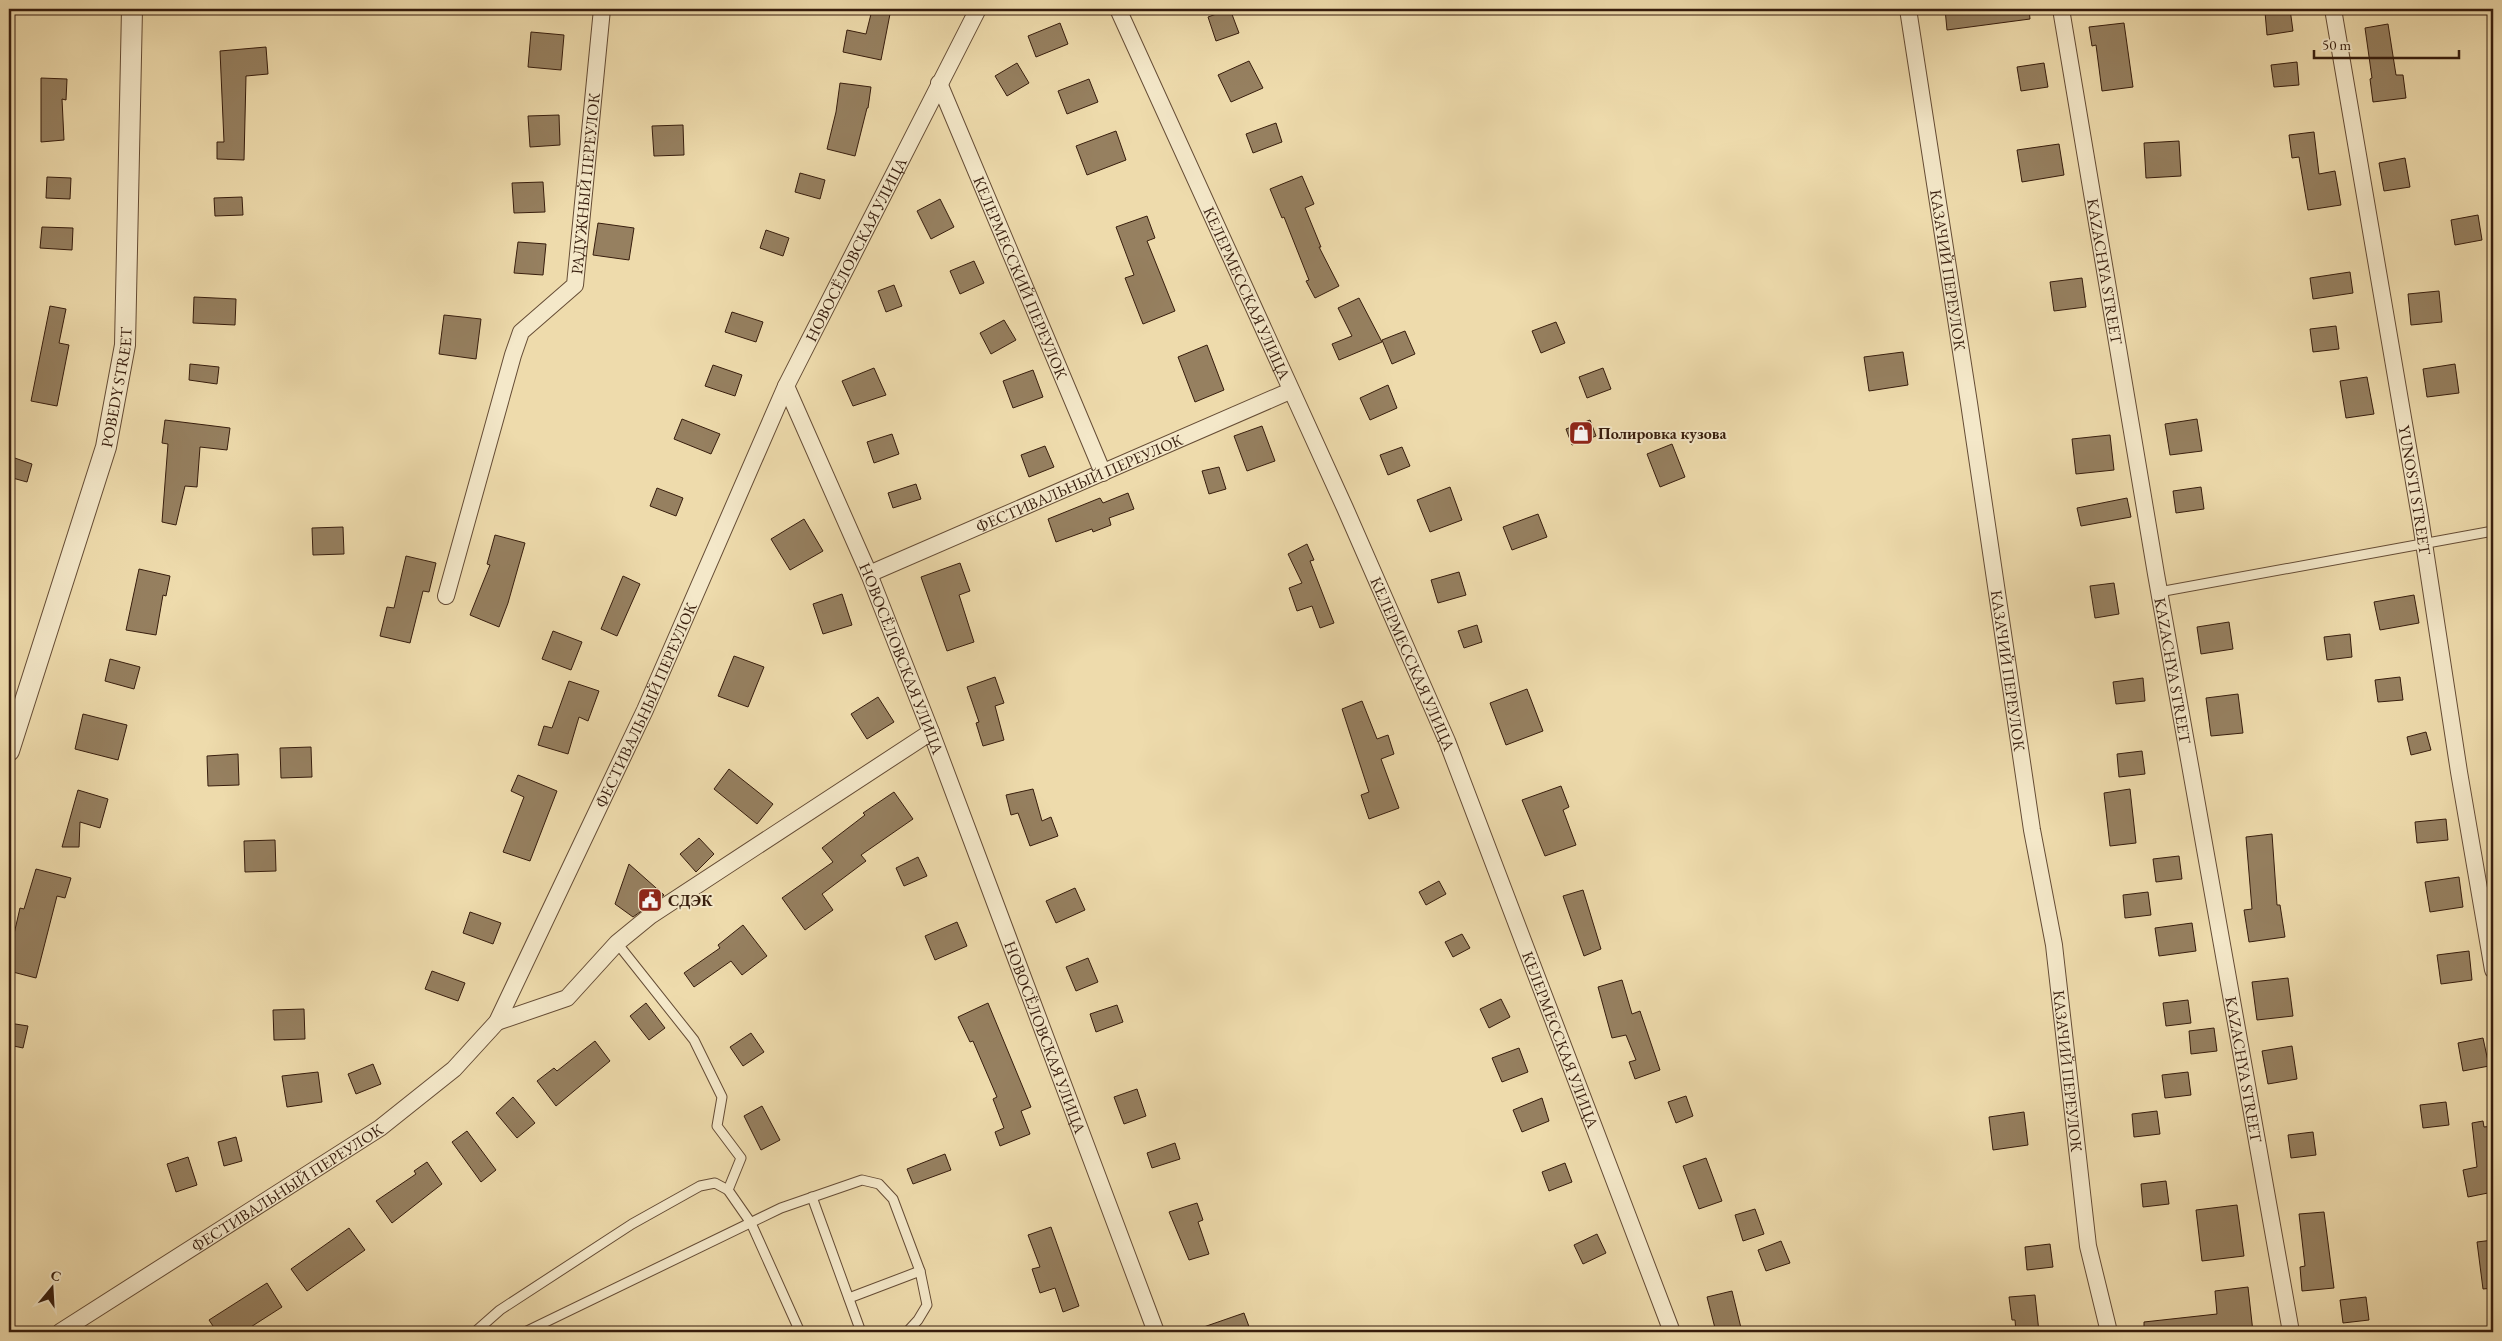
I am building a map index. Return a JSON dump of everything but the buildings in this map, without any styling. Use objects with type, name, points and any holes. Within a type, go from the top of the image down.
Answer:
[{"type":"street","name":"POBEDY STREET","points":[[9,751],[106,447],[124,345],[132,9]]},
{"type":"street","name":"РАДУЖНЫЙ ПЕРЕУЛОК","points":[[446,596],[521,332],[575,285],[602,9]]},
{"type":"street","name":"НОВОСЁЛОВСКАЯ УЛИЦА","points":[[978,9],[786,386],[869,574],[931,732],[1156,1332]]},
{"type":"street","name":"КЕЛЕРМЕССКАЯ УЛИЦА","points":[[1118,9],[1290,391],[1345,508],[1447,742],[1672,1332]]},
{"type":"street","name":"КАЗАЧИЙ ПЕРЕУЛОК","points":[[1908,9],[2032,830],[2054,945],[2088,1246],[2109,1332]]},
{"type":"street","name":"KAZACHYA STREET","points":[[2061,9],[2159,592],[2291,1332]]},
{"type":"street","name":"YUNOSTI STREET","points":[[2333,9],[2424,545],[2459,772],[2493,970]]},
{"type":"street","name":"КЕЛЕРМЕССКИЙ ПЕРЕУЛОК","points":[[939,83],[1103,473]]},
{"type":"street","name":"ФЕСТИВАЛЬНЫЙ ПЕРЕУЛОК","points":[[60,1332],[380,1128],[454,1070],[497,1022],[645,710],[786,386]]},
{"type":"street","name":"ФЕСТИВАЛЬНЫЙ ПЕРЕУЛОК","points":[[869,574],[1290,391]]},
{"type":"street","name":"ФЕСТИВАЛЬНЫЙ ПЕРЕУЛОК","points":[[497,1022],[567,998],[617,943],[650,916],[931,732]]},
{"type":"lane","points":[[2159,592],[2493,531]]},
{"type":"lane","points":[[617,943],[694,1040],[722,1097],[717,1126],[741,1158],[728,1190]]},
{"type":"lane","points":[[525,1332],[781,1208],[862,1180],[879,1184],[893,1199],[920,1271],[926,1305],[918,1320],[907,1332]]},
{"type":"lane","points":[[475,1332],[500,1310],[632,1224],[700,1186],[715,1183],[728,1190],[750,1223],[800,1332]]},
{"type":"lane","points":[[812,1197],[861,1332]]},
{"type":"lane","points":[[849,1298],[920,1271]]},
{"type":"place","name":"Полировка кузова","points":[[1581,433]]},
{"type":"place","name":"СДЭК","points":[[650,900]]}]
